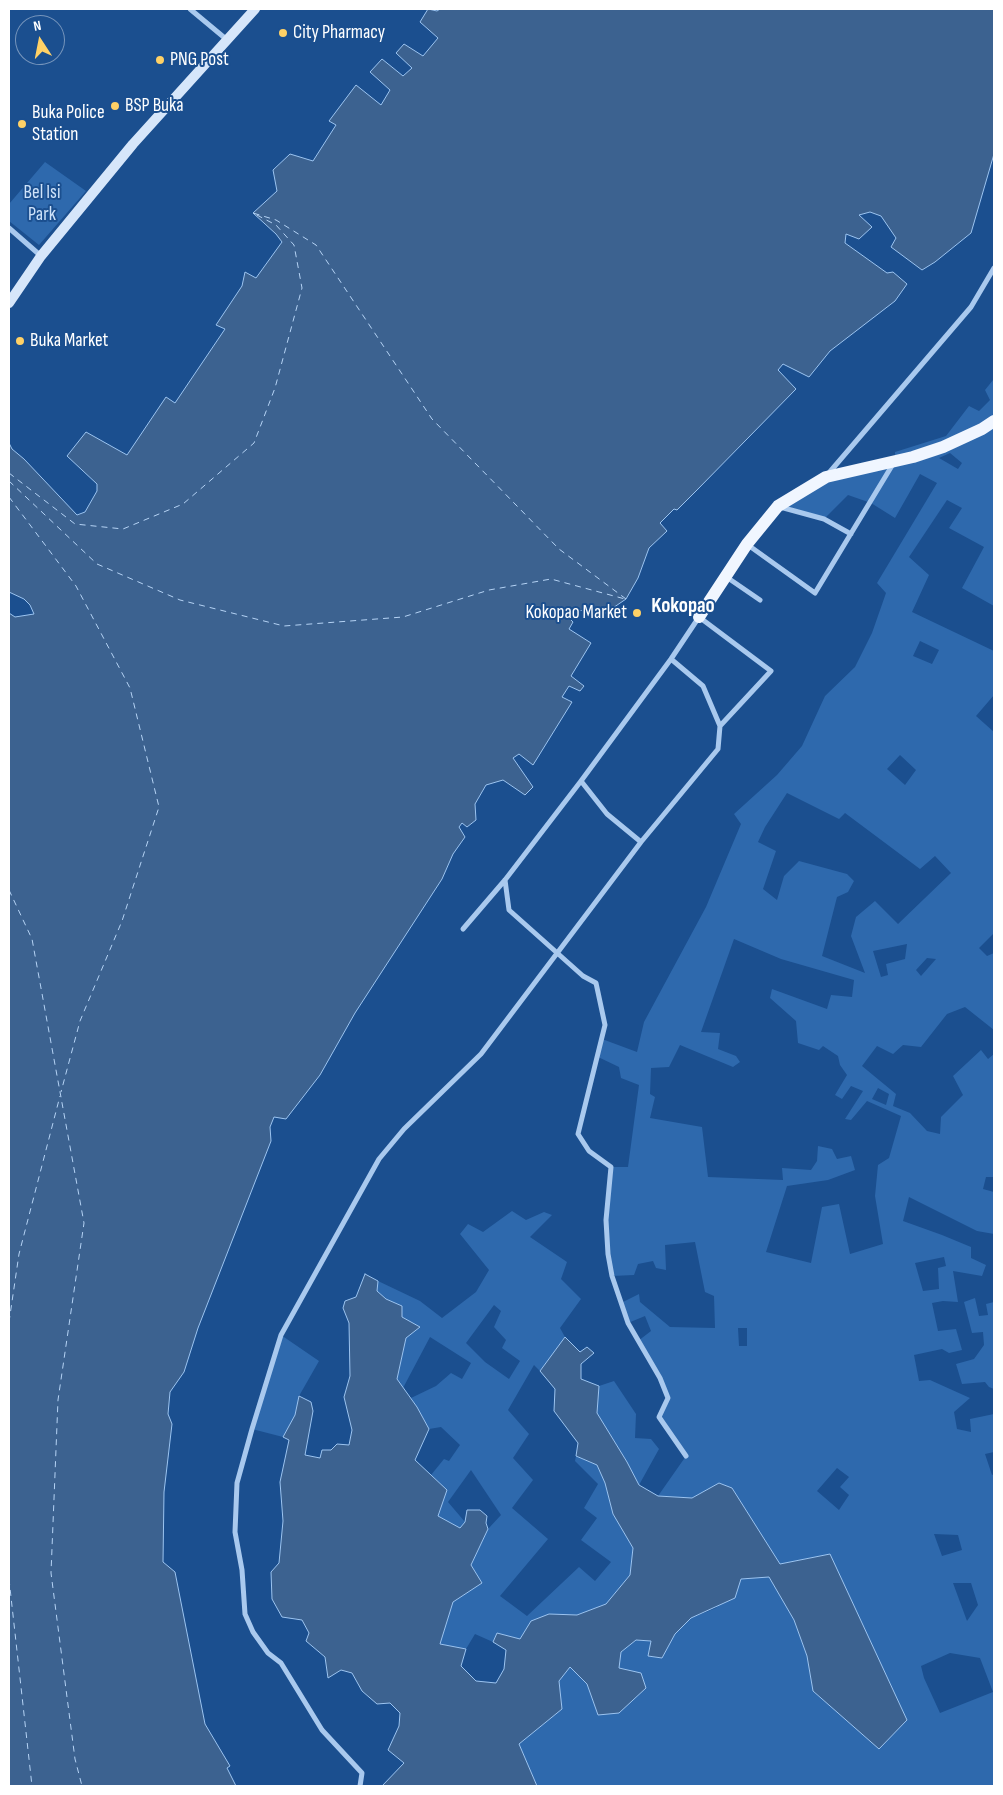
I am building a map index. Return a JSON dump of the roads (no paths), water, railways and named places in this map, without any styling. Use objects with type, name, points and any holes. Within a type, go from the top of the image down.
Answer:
[{"type":"main road","points":[[9,303],[41,256],[133,144],[255,9]]},
{"type":"main road","points":[[699,618],[725,576],[778,506],[826,477],[895,461],[943,447],[982,429],[994,421]]},
{"type":"street","points":[[190,9],[226,39]]},
{"type":"street","points":[[9,228],[41,256]]},
{"type":"street","points":[[826,477],[971,307],[994,268]]},
{"type":"street","points":[[748,544],[815,593],[895,461]]},
{"type":"street","points":[[778,506],[824,519],[851,534]]},
{"type":"street","points":[[725,576],[760,600]]},
{"type":"street","points":[[463,928],[505,880],[671,659],[699,618],[771,671],[720,726]]},
{"type":"street","points":[[360,1786],[362,1773],[322,1730],[281,1663],[268,1653],[253,1632],[245,1614],[242,1570],[235,1532],[237,1483],[281,1335],[380,1159],[404,1129],[481,1054],[641,842],[718,749],[720,726],[703,686],[671,659]]},
{"type":"street","points":[[580,781],[607,814],[641,842]]},
{"type":"street","points":[[505,880],[509,910],[583,976],[596,983],[605,1025],[578,1134],[589,1151],[611,1167],[606,1220],[608,1254],[612,1276],[628,1323],[660,1378],[668,1398],[658,1417],[686,1456]]},
{"type":"place","name":"City Pharmacy","points":[[283,33]]},
{"type":"place","name":"PNG Post","points":[[160,60]]},
{"type":"place","name":"BSP Buka","points":[[115,106]]},
{"type":"place","name":"Buka Police Station","points":[[22,124]]},
{"type":"place","name":"Buka Market","points":[[20,341]]},
{"type":"place","name":"Kokopao Market","points":[[637,613]]},
{"type":"district","name":"Kokopao","points":[[683,607]]},
{"type":"park label","name":"Bel Isi Park","points":[[42,204]]}]
